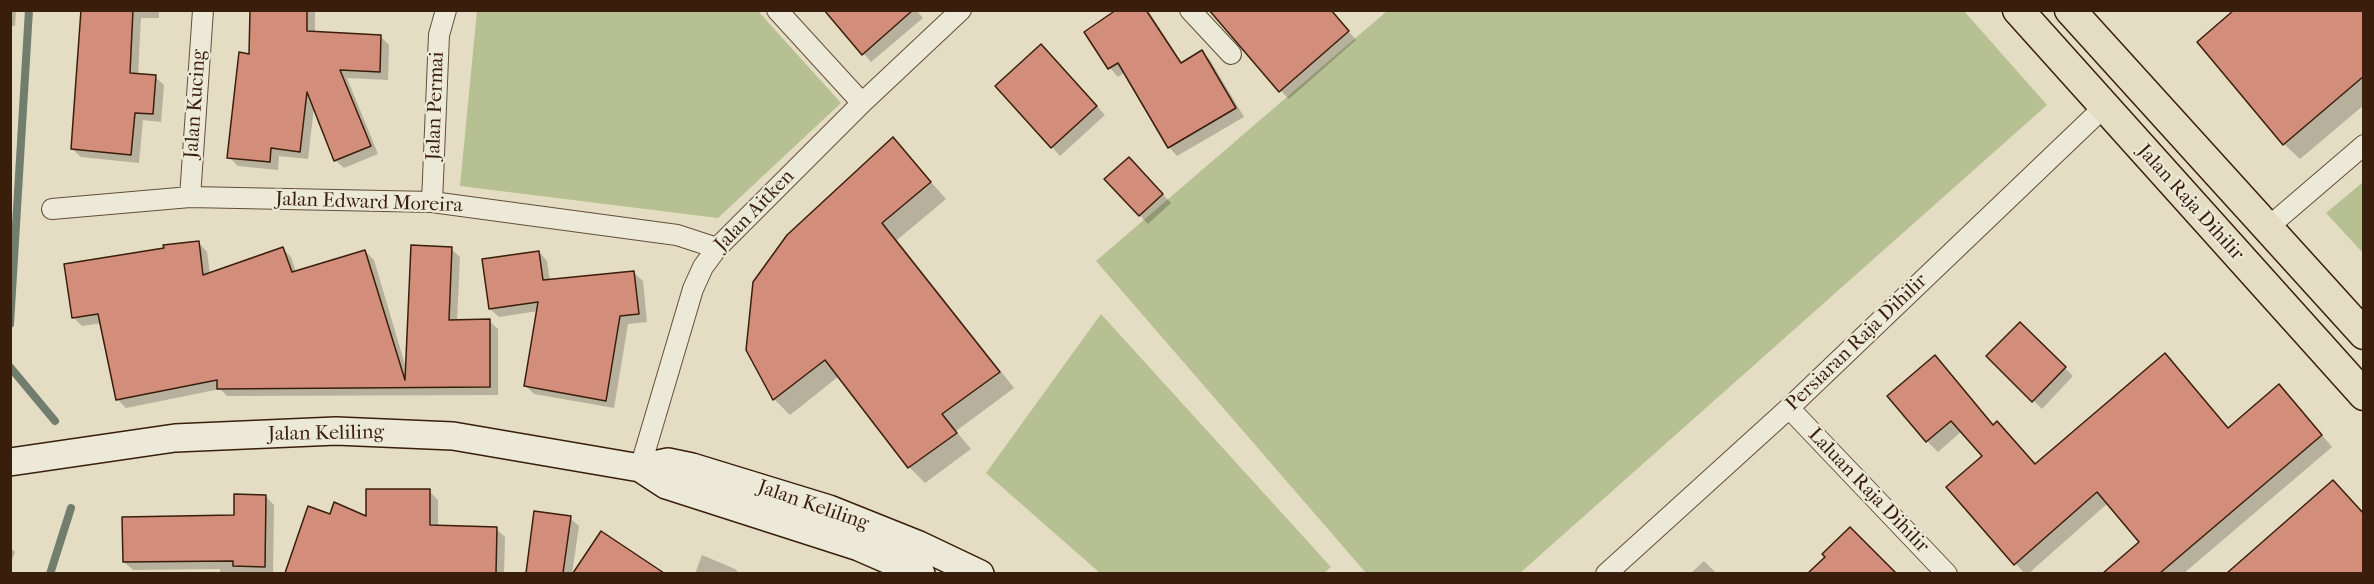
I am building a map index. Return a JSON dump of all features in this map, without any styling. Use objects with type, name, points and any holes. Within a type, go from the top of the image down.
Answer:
[{"type":"main road","name":"Jalan Raja Dihilir","points":[[2018,10],[2364,394]]},
{"type":"main road","name":"Jalan Raja Dihilir","points":[[2070,10],[2266,229],[2364,334]]},
{"type":"main road","name":"Jalan Keliling","points":[[10,462],[175,438],[336,431],[453,436],[640,468],[668,462],[735,479],[829,508],[980,573]]},
{"type":"main road","name":"Jalan Keliling","points":[[640,468],[666,485],[859,547],[921,573]]},
{"type":"street","name":"Jalan Kucing","points":[[190,198],[203,10]]},
{"type":"street","name":"Jalan Permai","points":[[432,202],[439,35],[446,10]]},
{"type":"street","points":[[777,10],[862,103]]},
{"type":"street","name":"Jalan Aitken","points":[[640,468],[693,289],[703,267],[717,248],[862,103],[961,10]]},
{"type":"street","points":[[1190,10],[1231,54]]},
{"type":"street","name":"Persiaran Raja Dihilir","points":[[1606,573],[1789,408],[2104,107]]},
{"type":"street","points":[[2266,229],[2364,145]]},
{"type":"street","name":"Jalan Edward Moreira","points":[[52,208],[190,198],[432,202],[677,235],[717,248]]},
{"type":"street","name":"Laluan Raja Dihilir","points":[[1789,408],[1947,573]]},
{"type":"green space","points":[[477,11],[758,11],[841,103],[718,218],[460,186]]},
{"type":"green space","points":[[1387,11],[1964,11],[2047,105],[1520,573],[1366,573],[1096,261]]},
{"type":"green space","points":[[2363,182],[2363,253],[2326,213]]},
{"type":"green space","points":[[1101,314],[1331,567],[1324,573],[1100,573],[986,473]]},
{"type":"building","points":[[81,10],[133,10],[130,73],[156,75],[153,114],[135,113],[131,155],[71,149]]},
{"type":"building","points":[[250,10],[307,10],[307,31],[381,35],[380,72],[340,70],[371,146],[334,161],[307,92],[300,152],[271,148],[270,162],[227,158],[239,52],[249,54]]},
{"type":"building","points":[[824,10],[913,10],[862,55]]},
{"type":"building","points":[[1116,10],[1146,10],[1181,63],[1202,50],[1236,108],[1168,148],[1118,63],[1108,69],[1084,32]]},
{"type":"building","points":[[1209,10],[1331,10],[1349,31],[1279,92]]},
{"type":"building","points":[[2234,10],[2364,10],[2364,76],[2283,145],[2197,42]]},
{"type":"building","points":[[1041,44],[1097,106],[1051,148],[995,86]]},
{"type":"building","points":[[893,137],[931,182],[882,223],[1000,372],[942,414],[957,433],[908,468],[825,360],[773,400],[746,350],[753,282],[787,235]]},
{"type":"building","points":[[1129,157],[1163,194],[1139,216],[1104,179]]},
{"type":"building","points":[[199,241],[203,275],[283,247],[292,272],[365,250],[405,380],[411,245],[452,247],[449,320],[490,319],[490,387],[217,389],[217,380],[116,400],[98,314],[72,318],[64,264],[164,248],[163,245]]},
{"type":"building","points":[[539,251],[543,280],[634,271],[639,314],[620,316],[606,401],[524,386],[538,302],[489,309],[482,259]]},
{"type":"building","points":[[2020,322],[2066,367],[2032,402],[1986,356]]},
{"type":"building","points":[[2165,353],[2228,428],[2279,384],[2322,435],[2160,573],[2103,573],[2139,542],[2097,492],[2014,565],[1946,487],[1982,456],[1951,421],[1926,442],[1887,396],[1935,355],[1993,425],[1997,421],[2035,464]]},
{"type":"building","points":[[2333,480],[2364,514],[2364,573],[2227,573]]},
{"type":"building","points":[[366,489],[430,489],[430,525],[497,527],[496,573],[285,573],[308,506],[330,514],[334,502],[366,516]]},
{"type":"building","points":[[234,494],[266,495],[265,567],[233,566],[233,561],[123,562],[122,517],[234,515]]},
{"type":"building","points":[[534,511],[571,516],[563,573],[526,573]]},
{"type":"building","points":[[1850,527],[1896,573],[1808,573],[1825,557],[1822,554]]},
{"type":"building","points":[[601,531],[664,573],[573,573]]},
{"type":"waterway","points":[[10,324],[29,10]]},
{"type":"waterway","points":[[10,367],[55,421]]},
{"type":"waterway","points":[[50,574],[71,508]]}]
